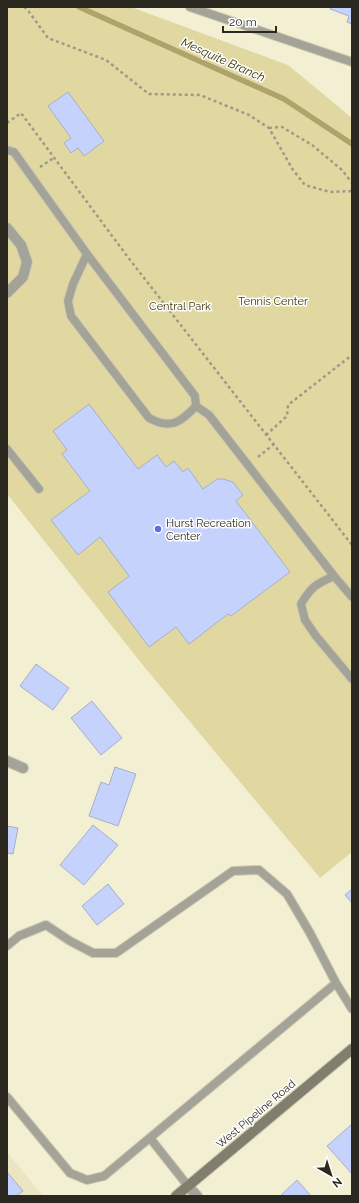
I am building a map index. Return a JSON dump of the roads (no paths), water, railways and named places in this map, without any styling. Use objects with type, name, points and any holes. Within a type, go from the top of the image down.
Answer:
[{"type":"main road","name":"West Pipeline Road","points":[[176,1196],[352,1049]]},
{"type":"street","points":[[7,228],[20,245],[27,262],[23,277],[7,293]]},
{"type":"street","points":[[7,761],[23,768]]},
{"type":"street","points":[[188,1186],[197,1196]]},
{"type":"lane","points":[[190,7],[352,62]]},
{"type":"lane","points":[[7,150],[14,152],[87,254],[195,396],[196,406],[184,419],[171,424],[159,423],[149,418],[71,316],[68,302],[73,284],[87,254]]},
{"type":"lane","points":[[196,406],[209,415],[352,597]]},
{"type":"lane","points":[[7,449],[39,489]]},
{"type":"lane","points":[[334,576],[309,590],[301,604],[305,620],[316,636],[352,679]]},
{"type":"lane","points":[[7,946],[19,936],[46,925],[70,941],[93,953],[116,953],[233,871],[259,870],[287,894],[352,1009]]},
{"type":"lane","points":[[7,1097],[70,1173],[86,1180],[104,1176],[336,983]]},
{"type":"lane","points":[[150,1138],[188,1186]]},
{"type":"waterway","name":"Mesquite Branch","points":[[79,7],[284,99],[352,144]]},
{"type":"place","name":"Hurst Recreation Center","points":[[158,529]]},
{"type":"park label","name":"Tennis Center","points":[[273,301]]},
{"type":"park label","name":"Central Park","points":[[180,306]]}]
